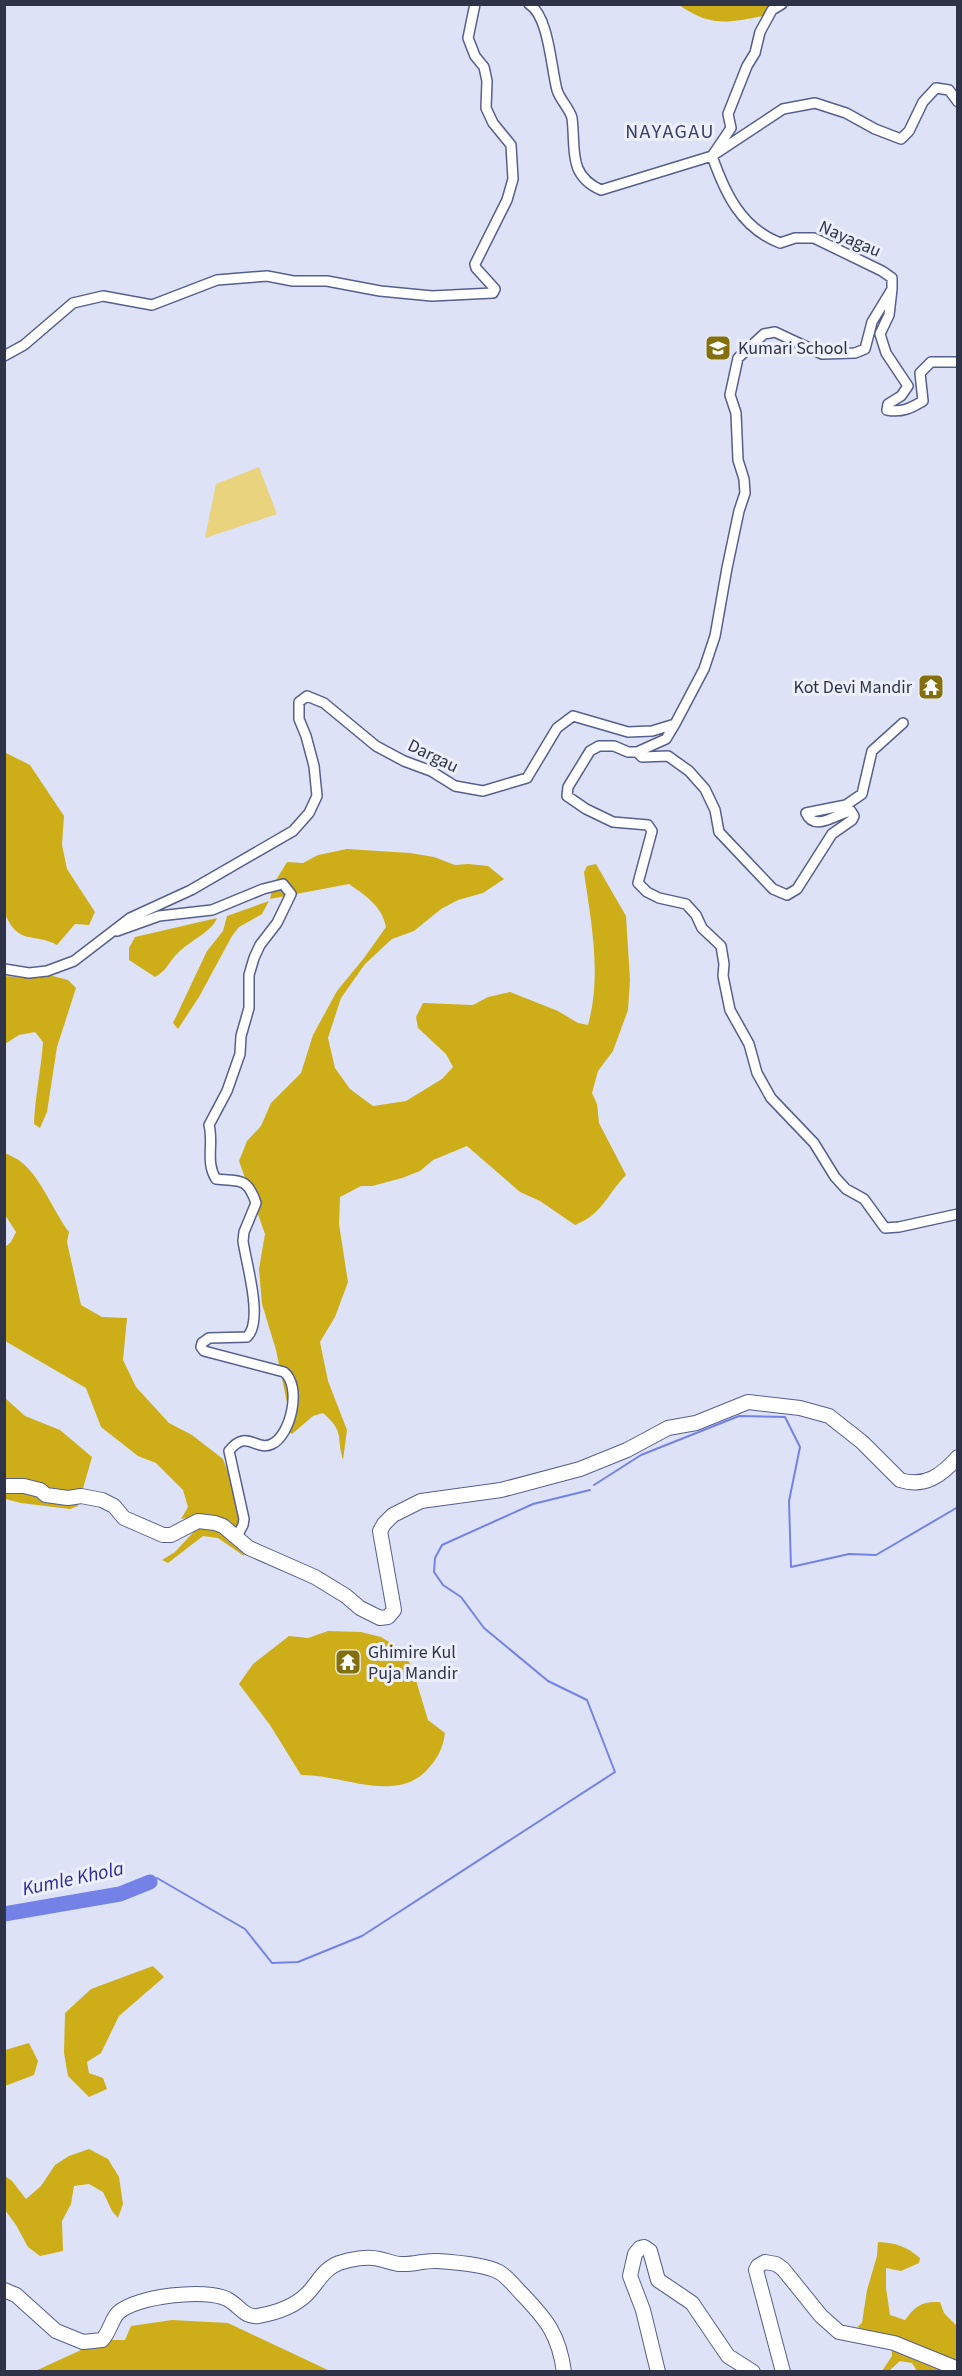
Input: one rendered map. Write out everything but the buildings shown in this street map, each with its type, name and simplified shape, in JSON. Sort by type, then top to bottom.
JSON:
[{"type":"street","points":[[4,356],[24,345],[73,303],[103,296],[152,304],[217,280],[267,276],[300,282],[327,281],[370,290],[432,297],[493,293],[495,289],[475,264],[507,200],[513,179],[513,159],[511,145],[493,123],[486,108],[487,81],[484,67],[475,56],[468,38],[475,4]]},
{"type":"street","points":[[530,4],[536,8],[544,27],[557,92],[572,116],[576,166],[588,184],[601,190],[712,156],[783,109],[814,103],[846,113],[875,129],[901,139],[909,131],[923,102],[936,88],[949,90],[957,102]]},
{"type":"street","points":[[712,156],[731,128],[728,114],[747,66],[756,53],[760,32],[772,10],[782,4]]},
{"type":"street","name":"Nayagau","points":[[712,156],[721,182],[737,211],[764,237],[780,243],[795,238],[814,237],[882,271],[892,278],[892,289]]},
{"type":"street","points":[[892,289],[872,322],[865,349],[855,353],[822,354],[775,332],[764,334],[738,358],[729,395],[736,413],[738,460],[744,479],[745,493],[727,568],[715,636],[704,669],[666,739],[637,752],[628,752],[614,746],[599,746],[590,751],[568,787],[567,796],[586,809],[613,822],[648,825],[652,831],[638,883],[647,892],[659,898],[686,904],[696,915],[702,928],[721,946],[723,976],[730,1010],[749,1044],[757,1073],[771,1098],[806,1133],[835,1177],[846,1189],[864,1199],[885,1228],[957,1214]]},
{"type":"street","points":[[892,289],[889,315],[880,334],[886,353],[908,386],[901,396],[888,404],[887,410],[896,412],[910,409],[923,400],[920,373],[931,362],[957,362]]},
{"type":"street","name":"Dargau","points":[[4,969],[29,973],[47,971],[74,962],[130,918],[191,890],[293,831],[309,813],[317,796],[314,766],[299,719],[299,702],[307,696],[324,703],[385,751],[431,771],[455,786],[483,791],[527,778],[557,728],[573,716],[628,732],[652,731],[675,724]]},
{"type":"street","points":[[637,752],[642,757],[668,756],[689,771],[705,789],[715,810],[719,832],[773,889],[787,895],[797,889],[832,834],[852,820],[854,816],[851,811],[826,821],[814,822],[807,817],[806,813],[846,805],[862,794],[872,751],[903,723]]},
{"type":"street","points":[[109,934],[159,916],[212,910],[263,889],[283,884],[291,894],[277,923],[260,945],[254,958],[249,975],[249,1008],[241,1036],[240,1053],[227,1091],[209,1125],[211,1133],[209,1161],[212,1174],[216,1179],[238,1179],[247,1185],[256,1203],[244,1232],[243,1241],[255,1318],[251,1333],[247,1337],[209,1338],[202,1343],[201,1347],[204,1352],[284,1372],[292,1382],[295,1395],[282,1433],[275,1442],[265,1445],[246,1440],[234,1445],[230,1451],[244,1519],[236,1538]]},
{"type":"street","points":[[4,1486],[24,1486],[40,1490],[46,1495],[68,1498],[81,1496],[102,1500],[114,1506],[124,1518],[163,1535],[171,1535],[190,1523],[207,1520],[223,1526],[249,1548],[315,1577],[346,1596],[360,1608],[380,1617],[388,1617],[394,1610],[380,1531],[393,1515],[421,1501],[501,1490],[580,1469],[627,1450],[668,1428],[696,1423],[748,1402],[800,1408],[829,1416],[862,1442],[900,1480],[909,1483],[917,1483],[942,1474],[957,1457]]},
{"type":"street","points":[[658,2372],[643,2310],[630,2276],[635,2254],[644,2247],[650,2251],[656,2277],[661,2283],[692,2304],[728,2356],[753,2372]]},
{"type":"street","points":[[4,2290],[16,2295],[56,2331],[83,2342],[102,2340],[109,2332],[117,2313],[140,2301],[164,2296],[214,2295],[229,2300],[246,2314],[255,2316],[283,2309],[297,2301],[308,2293],[328,2268],[343,2262],[370,2258],[401,2264],[427,2260],[443,2261],[493,2270],[508,2279],[549,2325],[559,2344],[564,2372]]},
{"type":"street","points":[[783,2372],[756,2270],[765,2262],[776,2264],[783,2269],[821,2316],[839,2332],[894,2343],[957,2369]]},
{"type":"shaded area","points":[[679,5],[771,5],[763,16],[720,21],[701,17]]},
{"type":"shaded area","points":[[259,467],[277,514],[205,538],[216,484]]},
{"type":"shaded area","points":[[4,752],[30,765],[64,816],[62,845],[67,869],[95,912],[89,925],[75,924],[57,945],[21,934],[10,924],[5,914]]},
{"type":"shaded area","points":[[347,849],[410,853],[434,857],[455,865],[488,866],[504,879],[483,893],[458,900],[441,909],[414,931],[392,939],[365,964],[341,998],[328,1038],[335,1068],[350,1089],[373,1106],[406,1101],[442,1079],[453,1067],[446,1054],[418,1028],[416,1017],[423,1003],[473,1005],[488,997],[510,992],[558,1011],[578,1023],[588,1025],[595,968],[584,872],[587,866],[596,864],[626,916],[630,980],[628,1010],[613,1051],[598,1071],[592,1093],[597,1104],[599,1123],[626,1175],[592,1215],[575,1225],[540,1201],[520,1192],[467,1146],[433,1160],[420,1171],[372,1186],[361,1186],[340,1197],[339,1224],[348,1282],[335,1317],[320,1342],[328,1381],[347,1430],[343,1460],[337,1430],[323,1413],[313,1416],[292,1434],[285,1429],[289,1412],[276,1350],[262,1304],[259,1269],[265,1234],[239,1161],[247,1141],[261,1126],[271,1103],[301,1073],[313,1035],[337,991],[386,927],[377,907],[349,884],[270,899],[273,885],[287,862],[303,863],[318,855]]},
{"type":"shaded area","points":[[269,901],[262,914],[239,927],[232,936],[199,997],[178,1029],[173,1023],[207,951],[223,931],[227,916]]},
{"type":"shaded area","points":[[217,918],[210,928],[175,956],[155,977],[129,960],[129,948],[135,937]]},
{"type":"shaded area","points":[[37,972],[68,980],[76,988],[57,1047],[47,1112],[40,1128],[34,1124],[43,1042],[35,1032],[19,1035],[5,1044],[5,976],[24,978]]},
{"type":"shaded area","points":[[5,1153],[19,1161],[35,1176],[69,1232],[67,1242],[81,1305],[102,1317],[127,1318],[123,1360],[136,1387],[169,1423],[192,1435],[223,1459],[232,1483],[241,1520],[244,1556],[218,1538],[203,1536],[168,1563],[162,1560],[175,1552],[199,1526],[193,1517],[181,1519],[188,1507],[183,1490],[156,1463],[138,1456],[101,1427],[86,1388],[5,1341],[4,1248],[11,1242],[16,1232],[5,1215]]},
{"type":"shaded area","points":[[4,1397],[25,1416],[60,1430],[92,1457],[78,1506],[70,1509],[5,1499]]},
{"type":"shaded area","points":[[328,1631],[361,1632],[381,1637],[401,1649],[412,1667],[428,1720],[445,1733],[434,1761],[414,1780],[399,1785],[384,1786],[301,1775],[270,1725],[239,1684],[253,1664],[289,1636],[308,1638]]},
{"type":"shaded area","points":[[153,1966],[164,1977],[119,2016],[101,2053],[87,2062],[89,2073],[103,2078],[107,2089],[89,2097],[68,2076],[64,2053],[65,2013],[91,1989]]},
{"type":"shaded area","points":[[29,2043],[38,2061],[34,2075],[5,2086],[5,2050]]},
{"type":"shaded area","points":[[89,2149],[108,2159],[119,2177],[123,2204],[118,2218],[103,2192],[89,2184],[74,2186],[71,2204],[62,2221],[63,2251],[40,2256],[28,2247],[5,2210],[5,2176],[26,2199],[41,2186],[55,2165],[69,2156]]},
{"type":"shaded area","points":[[878,2242],[900,2246],[920,2258],[919,2263],[901,2271],[886,2268],[890,2315],[905,2320],[920,2305],[940,2302],[944,2313],[957,2326],[957,2371],[917,2371],[912,2363],[900,2361],[889,2371],[882,2371],[892,2356],[891,2339],[857,2327],[862,2323]]},
{"type":"shaded area","points":[[172,2320],[228,2323],[330,2371],[33,2372],[103,2340],[125,2340],[131,2326]]},
{"type":"waterway","points":[[594,1485],[641,1455],[739,1416],[785,1417],[800,1447],[789,1501],[791,1567],[849,1554],[876,1555],[958,1507]]},
{"type":"waterway","points":[[157,1878],[245,1929],[272,1963],[298,1962],[362,1936],[615,1772],[587,1700],[548,1681],[484,1628],[461,1597],[443,1585],[434,1572],[435,1558],[442,1545],[533,1504],[590,1490]]},
{"type":"waterway","name":"Kumle Khola","points":[[4,1914],[120,1894],[150,1882]]},
{"type":"place","name":"Kumari School","points":[[718,348]]},
{"type":"place","name":"Kot Devi Mandir","points":[[931,687]]},
{"type":"place","name":"Ghimire Kul Puja Mandir","points":[[348,1662]]},
{"type":"district","name":"NAYAGAU","points":[[670,132]]}]
